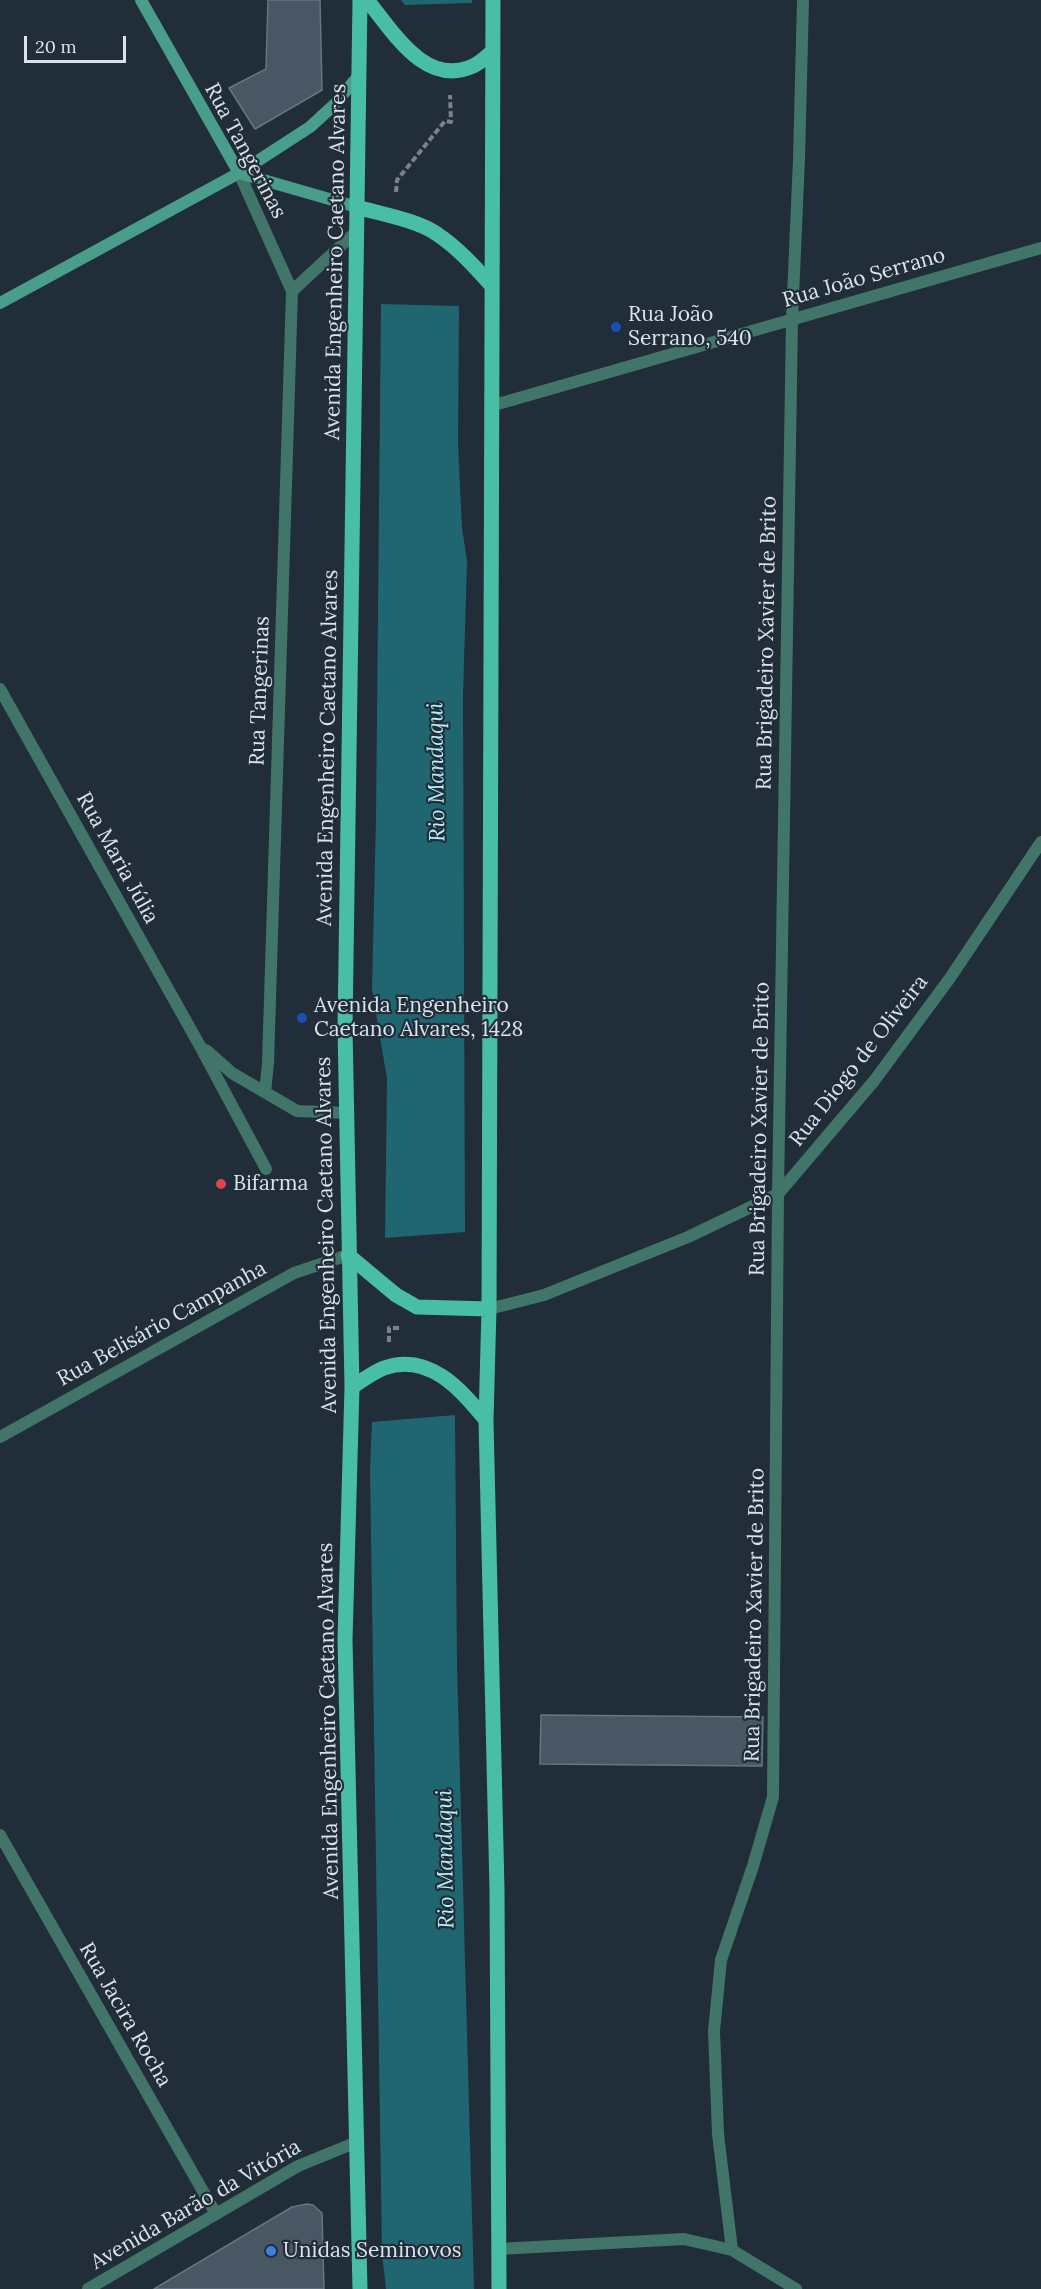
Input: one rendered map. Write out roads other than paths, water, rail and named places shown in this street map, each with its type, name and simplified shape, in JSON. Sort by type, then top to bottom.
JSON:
[{"type":"main road","name":"Avenida Engenheiro Caetano Alvares","points":[[360,0],[345,1028],[352,1388],[345,1640],[360,2289]]},
{"type":"main road","points":[[367,0],[406,48],[426,64],[450,71],[462,69],[475,65],[492,52]]},
{"type":"main road","points":[[493,0],[489,1309],[486,1420],[497,1890],[499,2289]]},
{"type":"main road","points":[[357,207],[411,222],[436,233],[471,263],[492,286]]},
{"type":"main road","points":[[348,1255],[396,1296],[417,1307],[489,1309]]},
{"type":"main road","points":[[352,1388],[384,1368],[401,1364],[420,1365],[445,1376],[458,1387],[486,1420]]},
{"type":"street","name":"Rua Tangerinas","points":[[141,0],[239,173],[292,291],[268,1063],[265,1092]]},
{"type":"street","name":"Rua Brigadeiro Xavier de Brito","points":[[732,2250],[718,2134],[714,2031],[721,1960],[753,1866],[772,1797],[778,1194],[792,319],[803,0]]},
{"type":"street","points":[[0,303],[239,173],[310,127],[334,105],[360,74]]},
{"type":"street","points":[[239,173],[357,207]]},
{"type":"street","points":[[292,291],[357,231]]},
{"type":"street","name":"Rua João Serrano","points":[[491,406],[1041,248]]},
{"type":"street","name":"Rua Maria Júlia","points":[[0,689],[200,1046],[266,1169]]},
{"type":"street","name":"Rua Diogo de Oliveira","points":[[489,1309],[555,1290],[688,1237],[778,1194],[874,1081],[950,978],[1041,842]]},
{"type":"street","name":"Rua Maria Júlia","points":[[200,1046],[232,1073],[297,1111],[348,1113]]},
{"type":"street","name":"Rua Belisário Campanha","points":[[0,1437],[294,1273],[348,1255]]},
{"type":"street","name":"Rua Jacira Rocha","points":[[0,1834],[216,2214]]},
{"type":"street","name":"Avenida Barão da Vitória","points":[[88,2289],[298,2166],[357,2142]]},
{"type":"street","points":[[498,2250],[684,2239],[732,2250],[796,2289]]},
{"type":"water","points":[[401,0],[472,0],[472,3],[405,5]]},
{"type":"water","name":"Rio Mandaqui","points":[[381,304],[459,306],[458,444],[462,528],[467,561],[463,697],[465,1232],[385,1238],[387,1079],[372,990]]},
{"type":"water","name":"Rio Mandaqui","points":[[455,1415],[457,1667],[474,2289],[386,2289],[382,2254],[370,1470],[372,1422]]},
{"type":"place","name":"Rua João Serrano, 540","points":[[616,327]]},
{"type":"place","name":"Avenida Engenheiro Caetano Alvares, 1428","points":[[302,1018]]},
{"type":"place","name":"Bifarma","points":[[221,1184]]},
{"type":"place","name":"Unidas Seminovos","points":[[271,2251]]}]
